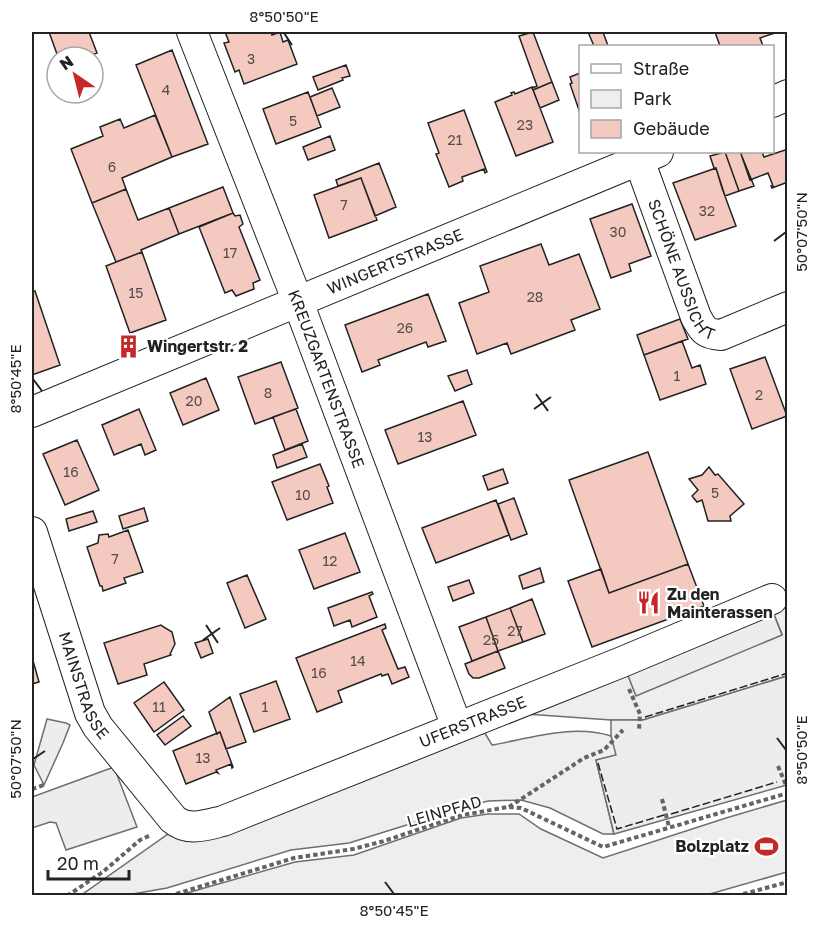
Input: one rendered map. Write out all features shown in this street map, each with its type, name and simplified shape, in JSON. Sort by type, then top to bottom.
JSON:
[{"type":"street","name":"KREUZGARTENSTRASSE","points":[[192,32],[298,302],[457,727]]},
{"type":"street","points":[[774,101],[788,95]]},
{"type":"street","name":"WINGERTSTRASSE","points":[[32,412],[649,156]]},
{"type":"street","name":"SCHÖNE AUSSICHT","points":[[649,156],[696,317],[702,329],[709,334],[721,335],[788,308]]},
{"type":"street","name":"MAINSTRASSE","points":[[32,532],[90,712],[101,732],[173,819]]},
{"type":"street","name":"UFERSTRASSE","points":[[173,819],[180,824],[200,827],[223,821],[622,662],[772,599]]},
{"type":"path","points":[[639,730],[640,714]]},
{"type":"path","points":[[508,807],[584,758],[604,750],[623,730]]},
{"type":"path","points":[[778,766],[788,791]]},
{"type":"path","points":[[32,789],[44,784]]},
{"type":"path","name":"LEINPFAD","points":[[169,896],[294,858],[353,849],[462,815],[508,807],[521,808],[603,847],[788,791]]},
{"type":"path","points":[[662,799],[669,827]]},
{"type":"path","points":[[67,896],[104,871],[140,840]]},
{"type":"path","points":[[736,896],[788,882]]},
{"type":"green space","points":[[787,601],[787,676],[643,720],[526,714],[627,673],[636,695],[782,634],[771,607]]},
{"type":"green space","points":[[483,730],[492,745],[567,732],[582,731],[611,736],[617,755],[596,760],[614,834],[603,834],[550,808],[521,800],[488,801],[349,843],[291,850],[167,888],[127,895],[80,896],[171,832],[185,841],[222,831]]},
{"type":"green space","points":[[787,800],[787,872],[703,896],[180,895],[295,862],[354,855],[461,818],[488,814],[519,814],[541,829],[603,858]]},
{"type":"shaded area","points":[[771,607],[782,635],[636,696],[627,673]]},
{"type":"shaded area","points":[[787,676],[787,785],[614,834],[596,760],[616,755],[611,736],[611,720],[643,720]]},
{"type":"shaded area","points":[[47,719],[70,725],[44,785],[34,765]]},
{"type":"shaded area","points":[[114,767],[137,827],[66,850],[56,823],[50,822],[32,828],[32,797]]},
{"type":"building","points":[[49,32],[89,32],[94,45],[54,45]]},
{"type":"building","points":[[225,32],[271,32],[272,35],[280,32],[283,42],[288,40],[297,64],[244,84],[239,70],[235,72],[224,43],[229,42]]},
{"type":"building","points":[[533,32],[552,82],[533,90],[532,88],[537,86],[519,36]]},
{"type":"building","points":[[588,32],[603,32],[608,45],[594,45]]},
{"type":"building","points":[[715,32],[778,32],[760,38],[763,45],[720,45]]},
{"type":"building","points":[[172,50],[208,144],[172,157],[136,65]]},
{"type":"building","points":[[346,65],[350,76],[318,90],[313,77]]},
{"type":"building","points":[[579,73],[579,110],[570,84],[572,83],[570,77]]},
{"type":"building","points":[[552,82],[559,100],[540,108],[533,90]]},
{"type":"building","points":[[532,87],[553,142],[516,156],[495,102],[512,95],[511,93],[515,94]]},
{"type":"building","points":[[332,88],[340,107],[317,116],[310,97]]},
{"type":"building","points":[[308,92],[321,127],[276,144],[263,109]]},
{"type":"building","points":[[464,110],[487,172],[485,173],[484,169],[462,177],[463,181],[449,187],[436,154],[439,153],[428,123]]},
{"type":"building","points":[[155,115],[172,157],[122,178],[126,189],[92,203],[71,149],[103,136],[100,127],[120,119],[124,128]]},
{"type":"building","points":[[330,136],[335,150],[308,160],[303,147]]},
{"type":"building","points":[[788,149],[788,182],[772,188],[768,173],[750,180],[741,154],[762,153],[764,157]]},
{"type":"building","points":[[725,153],[742,153],[754,186],[739,191]]},
{"type":"building","points":[[725,153],[739,191],[725,196],[710,156]]},
{"type":"building","points":[[379,163],[396,207],[375,216],[361,178],[338,186],[336,180]]},
{"type":"building","points":[[716,168],[736,226],[695,240],[673,183]]},
{"type":"building","points":[[361,178],[377,220],[329,238],[314,195]]},
{"type":"building","points":[[223,187],[233,213],[179,234],[169,208]]},
{"type":"building","points":[[126,189],[138,220],[169,208],[179,234],[116,262],[92,203]]},
{"type":"building","points":[[632,204],[651,256],[629,264],[631,271],[611,278],[590,219]]},
{"type":"building","points":[[233,213],[235,216],[240,215],[243,224],[239,227],[260,280],[253,283],[254,289],[236,296],[232,290],[225,293],[199,227]]},
{"type":"building","points":[[541,244],[549,265],[579,254],[600,309],[571,320],[575,330],[511,354],[507,343],[477,354],[459,303],[489,292],[480,266]]},
{"type":"building","points":[[142,252],[166,320],[130,333],[106,266]]},
{"type":"building","points":[[35,291],[60,365],[32,375],[32,292]]},
{"type":"building","points":[[428,294],[446,341],[428,347],[426,342],[378,360],[380,365],[362,372],[345,325]]},
{"type":"building","points":[[680,319],[688,339],[644,355],[637,335]]},
{"type":"building","points":[[682,341],[692,368],[700,365],[706,384],[660,400],[644,355]]},
{"type":"building","points":[[765,357],[787,416],[752,429],[730,369]]},
{"type":"building","points":[[281,362],[298,408],[255,424],[238,377]]},
{"type":"building","points":[[467,370],[472,384],[455,391],[448,376]]},
{"type":"building","points":[[206,378],[219,410],[183,425],[170,393]]},
{"type":"building","points":[[463,401],[476,435],[398,464],[385,430]]},
{"type":"building","points":[[139,409],[156,450],[145,455],[141,444],[114,455],[102,425]]},
{"type":"building","points":[[296,409],[308,441],[285,450],[273,417]]},
{"type":"building","points":[[77,440],[99,490],[65,505],[43,454]]},
{"type":"building","points":[[302,444],[307,457],[277,468],[273,455]]},
{"type":"building","points":[[648,452],[688,564],[609,593],[569,480]]},
{"type":"building","points":[[320,464],[333,503],[287,520],[272,482]]},
{"type":"building","points":[[709,467],[744,504],[730,516],[731,521],[708,521],[702,500],[697,502],[692,496],[698,490],[689,479],[702,475]]},
{"type":"building","points":[[503,469],[508,483],[488,490],[483,476]]},
{"type":"building","points":[[514,498],[527,534],[511,540],[498,504]]},
{"type":"building","points":[[496,500],[509,535],[436,563],[422,528]]},
{"type":"building","points":[[144,508],[148,521],[123,529],[119,516]]},
{"type":"building","points":[[93,511],[97,522],[69,531],[66,519]]},
{"type":"building","points":[[128,530],[143,572],[124,578],[126,583],[103,591],[87,547],[98,543],[99,535],[108,534],[109,537]]},
{"type":"building","points":[[345,533],[360,572],[314,589],[299,550]]},
{"type":"building","points":[[688,564],[704,606],[592,647],[568,581],[601,569],[609,593]]},
{"type":"building","points":[[540,568],[544,582],[523,589],[519,576]]},
{"type":"building","points":[[247,575],[266,619],[245,628],[227,583]]},
{"type":"building","points":[[469,580],[474,593],[453,601],[448,587]]},
{"type":"building","points":[[372,592],[373,594],[369,596],[377,617],[352,627],[350,620],[334,626],[328,608]]},
{"type":"building","points":[[532,599],[545,634],[523,642],[510,608]]},
{"type":"building","points":[[510,608],[523,642],[498,651],[486,617]]},
{"type":"building","points":[[486,617],[498,651],[472,661],[459,627]]},
{"type":"building","points":[[385,624],[386,628],[382,630],[398,669],[405,667],[409,677],[392,684],[388,674],[382,676],[381,674],[338,691],[342,702],[317,712],[296,658]]},
{"type":"building","points":[[161,625],[172,632],[175,644],[171,655],[144,664],[147,675],[118,684],[104,643]]},
{"type":"building","points":[[208,639],[213,653],[201,658],[195,643]]},
{"type":"building","points":[[498,651],[505,668],[479,678],[473,678],[469,674],[465,664]]},
{"type":"building","points":[[32,657],[39,682],[32,684]]},
{"type":"building","points":[[276,681],[290,719],[254,732],[240,694]]},
{"type":"building","points":[[164,682],[184,710],[154,732],[134,703]]},
{"type":"building","points":[[230,697],[246,742],[226,749],[220,732],[217,734],[209,712]]},
{"type":"building","points":[[183,716],[191,726],[165,745],[157,735]]},
{"type":"building","points":[[220,732],[233,767],[231,764],[216,770],[218,773],[186,784],[173,751]]},
{"type":"fence","points":[[645,717],[788,673]]},
{"type":"fence","points":[[598,763],[617,829],[664,815]]},
{"type":"fence","points":[[671,814],[777,782]]},
{"type":"place","name":"Wingertstr. 2","points":[[129,346]]},
{"type":"place","name":"Zu den Mainterassen","points":[[649,603]]},
{"type":"place","name":"Bolzplatz","points":[[767,846]]}]
